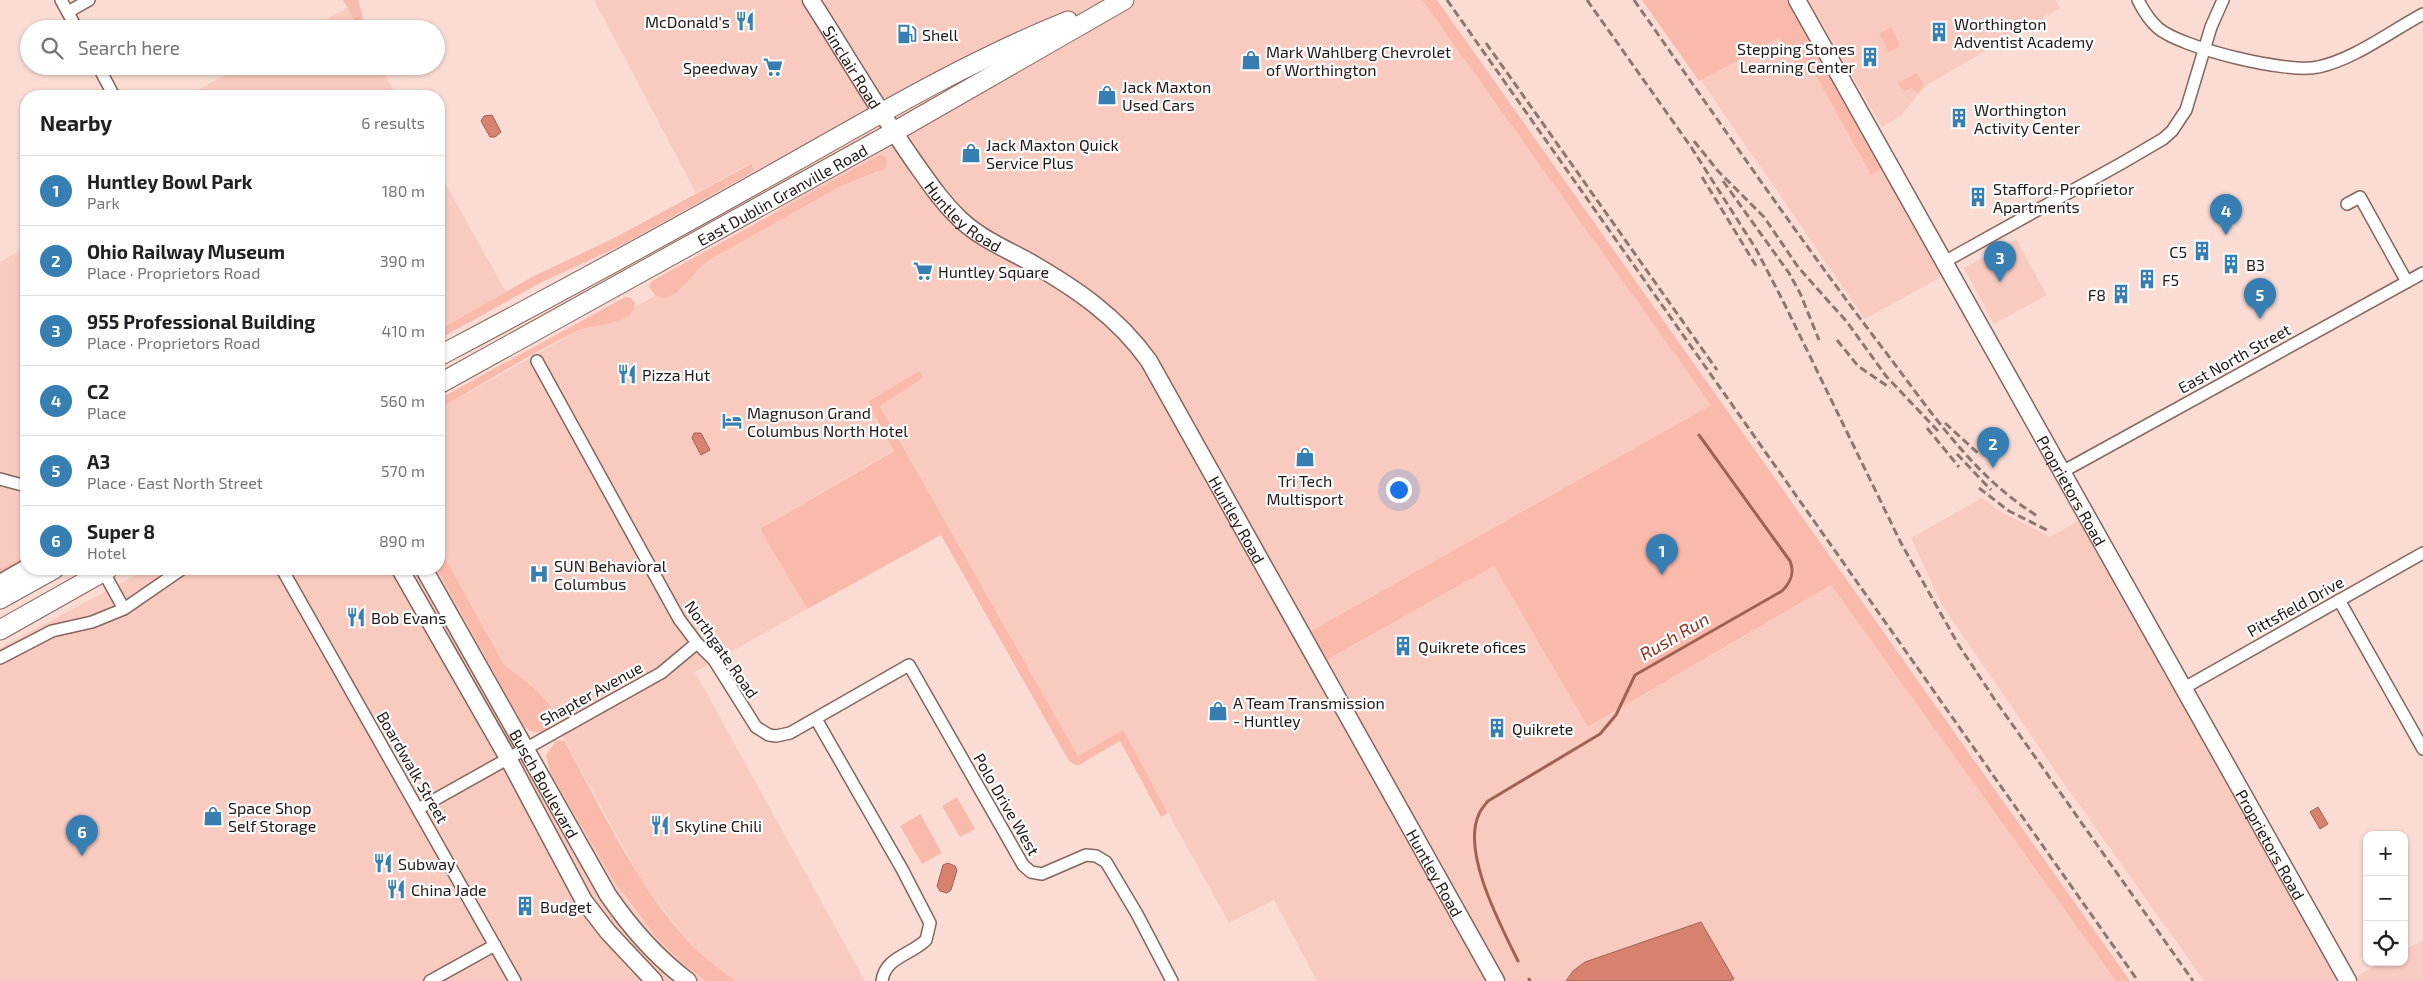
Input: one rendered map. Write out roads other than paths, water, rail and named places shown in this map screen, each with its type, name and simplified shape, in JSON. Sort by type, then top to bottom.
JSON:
[{"type":"highway","points":[[0,586],[20,575]]},
{"type":"main road","name":"Sinclair Road","points":[[811,0],[894,132]]},
{"type":"main road","name":"East Dublin Granville Road","points":[[445,353],[620,260],[881,113],[997,51],[1120,0]]},
{"type":"main road","name":"East Dublin Granville Road","points":[[445,381],[894,132],[1124,0]]},
{"type":"main road","name":"Proprietors Road","points":[[1798,0],[2348,981]]},
{"type":"main road","name":"Huntley Road","points":[[894,132],[935,193],[960,219],[996,245],[1060,280],[1093,302],[1124,329],[1149,361],[1496,981]]},
{"type":"main road","points":[[0,599],[43,575]]},
{"type":"main road","points":[[0,630],[97,575]]},
{"type":"main road","name":"Busch Boulevard","points":[[403,575],[508,758],[584,901],[608,932],[654,981]]},
{"type":"main road","name":"Busch Boulevard","points":[[427,575],[608,894],[627,922],[666,964],[688,981]]},
{"type":"street","points":[[61,0],[72,20]]},
{"type":"street","points":[[68,12],[90,0]]},
{"type":"street","points":[[2138,0],[2159,28],[2182,41],[2263,64],[2300,69],[2316,68],[2346,57],[2423,14]]},
{"type":"street","points":[[1944,262],[2163,139],[2172,131],[2186,110],[2211,27],[2223,0]]},
{"type":"street","points":[[103,75],[111,90]]},
{"type":"street","points":[[2347,204],[2360,197],[2406,282]]},
{"type":"street","name":"East North Street","points":[[2062,472],[2423,273]]},
{"type":"street","name":"Northgate Road","points":[[537,360],[679,619],[697,643],[714,660],[752,721],[762,732],[776,736],[784,735],[816,719],[909,665]]},
{"type":"street","points":[[0,479],[20,484]]},
{"type":"street","name":"Pittsfield Drive","points":[[2184,688],[2423,553]]},
{"type":"street","points":[[108,575],[124,608]]},
{"type":"street","points":[[0,658],[52,631],[92,622],[124,608],[173,575]]},
{"type":"street","name":"Boardwalk Street","points":[[285,575],[515,981]]},
{"type":"street","points":[[2339,600],[2423,749]]},
{"type":"street","name":"Shapter Avenue","points":[[418,809],[660,674],[697,643]]},
{"type":"street","name":"Polo Drive West","points":[[909,665],[1023,865],[1031,872],[1042,874],[1086,855],[1096,856],[1106,862],[1137,914],[1172,981]]},
{"type":"street","points":[[816,719],[905,874],[930,923],[926,940],[891,963],[886,969],[882,981]]},
{"type":"street","points":[[430,981],[495,945]]},
{"type":"waterway","name":"Rush Run","points":[[1518,961],[1493,909],[1479,868],[1475,848],[1475,830],[1482,809],[1488,801],[1600,734],[1616,715],[1635,675],[1782,591],[1791,577],[1790,561],[1699,435]]},
{"type":"railway","points":[[1447,0],[2138,981]]},
{"type":"railway","points":[[1587,0],[1691,147],[1756,249],[1901,543],[1958,644],[1995,700],[2193,981]]},
{"type":"railway","points":[[1634,0],[1820,264],[1936,419],[1993,482],[2015,501],[2039,517]]},
{"type":"railway","points":[[1486,43],[1717,370]]},
{"type":"railway","points":[[1694,141],[1718,171],[1764,217],[1798,267],[1847,322],[1886,376],[1938,431]]},
{"type":"railway","points":[[1702,177],[1758,269]]},
{"type":"railway","points":[[1723,181],[1789,273],[1800,293],[1819,340]]},
{"type":"railway","points":[[1837,340],[1858,366],[1890,388]]},
{"type":"railway","points":[[1945,423],[1980,455]]},
{"type":"railway","points":[[1927,428],[1959,467]]},
{"type":"railway","points":[[1957,454],[1991,490]]},
{"type":"railway","points":[[1979,488],[2009,511],[2047,530]]},
{"type":"place","name":"McDonald's","points":[[745,21]]},
{"type":"place","name":"Worthington Adventist Academy","points":[[1939,32]]},
{"type":"place","name":"Shell","points":[[907,34]]},
{"type":"place","name":"Stepping Stones Learning Center","points":[[1870,57]]},
{"type":"place","name":"Mark Wahlberg Chevrolet of Worthington","points":[[1251,60]]},
{"type":"place","name":"Speedway","points":[[773,67]]},
{"type":"place","name":"Jack Maxton Used Cars","points":[[1107,95]]},
{"type":"place","name":"Worthington Activity Center","points":[[1959,118]]},
{"type":"place","name":"Jack Maxton Quick Service Plus","points":[[971,153]]},
{"type":"place","name":"Stafford-Proprietor Apartments","points":[[1978,197]]},
{"type":"place","name":"C2","points":[[2226,235]]},
{"type":"place","name":"C5","points":[[2202,251]]},
{"type":"place","name":"B3","points":[[2231,264]]},
{"type":"place","name":"Huntley Square","points":[[923,271]]},
{"type":"place","name":"F5","points":[[2147,279]]},
{"type":"place","name":"955 Professional Building","points":[[2000,282]]},
{"type":"place","name":"F8","points":[[2121,294]]},
{"type":"place","name":"A3","points":[[2260,319]]},
{"type":"place","name":"Pizza Hut","points":[[627,374]]},
{"type":"place","name":"Magnuson Grand Columbus North Hotel","points":[[732,421]]},
{"type":"place","name":"Tri Tech Multisport","points":[[1305,457]]},
{"type":"place","name":"Ohio Railway Museum","points":[[1993,468]]},
{"type":"place","name":"SUN Behavioral Columbus","points":[[539,574]]},
{"type":"place","name":"Huntley Bowl Park","points":[[1662,575]]},
{"type":"place","name":"Bob Evans","points":[[356,617]]},
{"type":"place","name":"Quikrete ofices","points":[[1403,646]]},
{"type":"place","name":"A Team Transmission - Huntley","points":[[1218,711]]},
{"type":"place","name":"Quikrete","points":[[1497,728]]},
{"type":"place","name":"Space Shop Self Storage","points":[[213,816]]},
{"type":"place","name":"Skyline Chili","points":[[660,825]]},
{"type":"place","name":"Super 8","points":[[82,856]]},
{"type":"place","name":"Subway","points":[[383,863]]},
{"type":"place","name":"China Jade","points":[[396,889]]},
{"type":"place","name":"Budget","points":[[525,906]]}]
